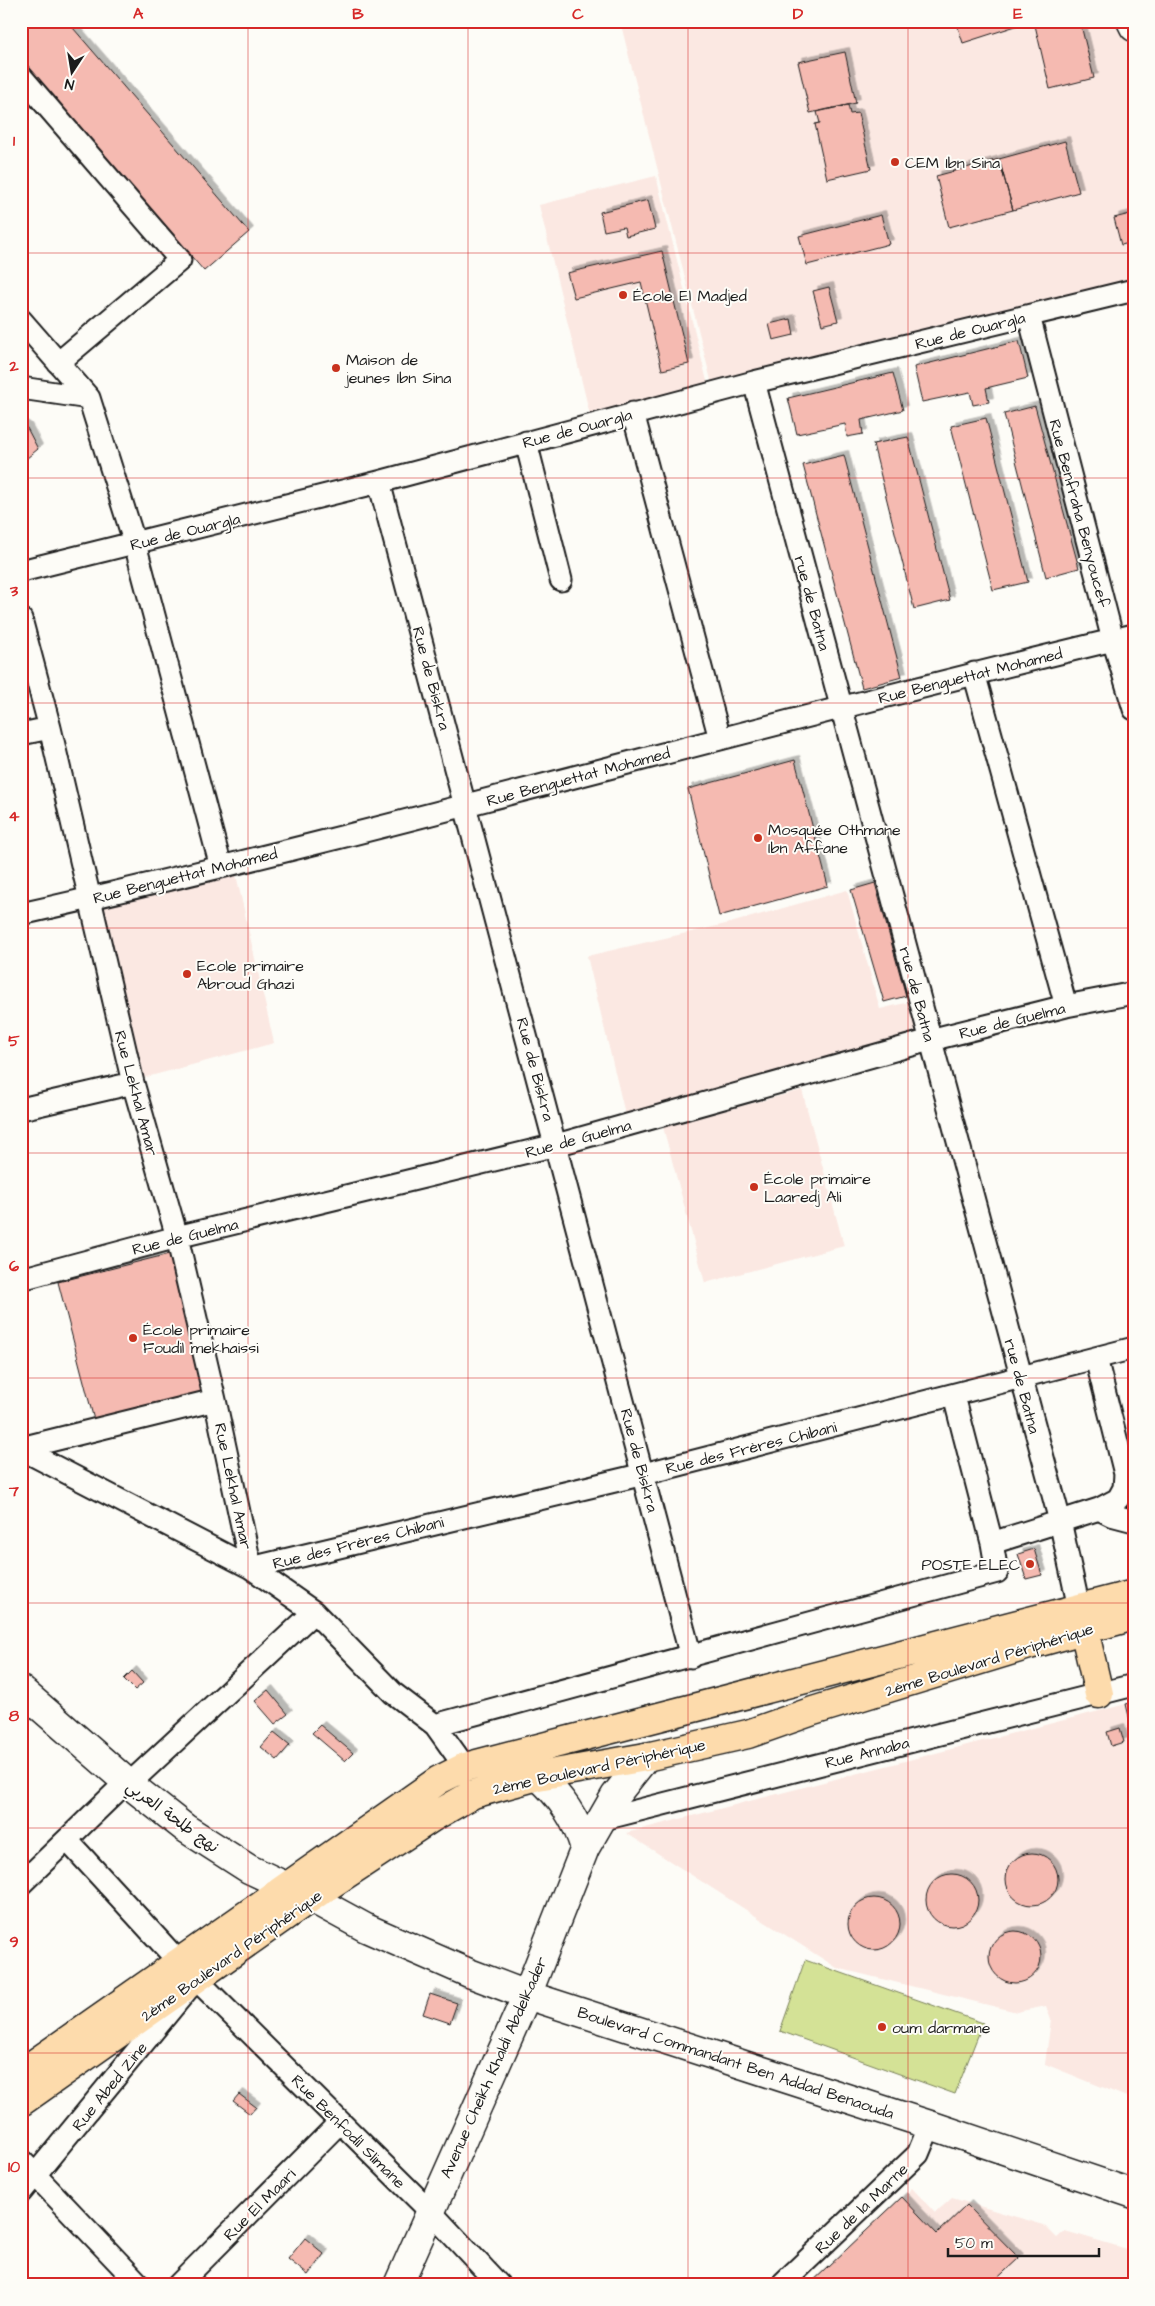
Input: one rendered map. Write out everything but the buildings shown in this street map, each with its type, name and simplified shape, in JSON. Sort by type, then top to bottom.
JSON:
[{"type":"main road","name":"2ème Boulevard Périphérique","points":[[292,1898],[473,1794],[538,1776],[646,1757],[748,1734],[1081,1619],[1134,1594]]},
{"type":"main road","name":"2ème Boulevard Périphérique","points":[[21,2102],[188,1971],[292,1898],[439,1780],[465,1767],[1081,1619],[1134,1616]]},
{"type":"main road","points":[[1081,1619],[1099,1694]]},
{"type":"main road","name":"2ème Boulevard Périphérique","points":[[21,2073],[188,1971]]},
{"type":"street","points":[[1131,21],[1134,28]]},
{"type":"street","points":[[21,76],[180,260],[58,363]]},
{"type":"street","name":"Rue de Ouargla","points":[[21,571],[379,482],[754,382],[1134,290]]},
{"type":"street","name":"Rue Benfraha Benyoucef","points":[[1029,316],[1113,640],[1134,710]]},
{"type":"street","points":[[21,320],[89,398],[135,544],[221,867]]},
{"type":"street","name":"rue de Batna","points":[[754,382],[1060,1521],[1081,1619]]},
{"type":"street","points":[[21,388],[89,398]]},
{"type":"street","points":[[633,413],[720,739]]},
{"type":"street","points":[[526,442],[561,580]]},
{"type":"street","name":"Rue de Biskra","points":[[379,482],[644,1474],[691,1657]]},
{"type":"street","name":"Rue Lekhal Amar","points":[[21,619],[50,728],[133,1083],[177,1237],[215,1400],[251,1568]]},
{"type":"street","name":"Rue Benguettat Mohamed","points":[[21,914],[466,806],[841,707],[1134,635]]},
{"type":"street","points":[[974,673],[1066,1006]]},
{"type":"street","points":[[21,734],[50,728]]},
{"type":"street","name":"Rue de Guelma","points":[[21,1279],[177,1237],[556,1145],[930,1040],[1066,1006],[1134,992]]},
{"type":"street","points":[[21,1109],[133,1083]]},
{"type":"street","name":"Rue des Frères Chibani","points":[[251,1568],[644,1474],[954,1396],[1134,1348]]},
{"type":"street","points":[[992,1543],[1099,1508],[1118,1499],[1124,1488],[1126,1448],[1096,1358]]},
{"type":"street","points":[[435,1726],[997,1572],[992,1543],[954,1396]]},
{"type":"street","points":[[21,1448],[215,1400]]},
{"type":"street","points":[[21,1448],[251,1568],[314,1612],[393,1693],[435,1726],[465,1767]]},
{"type":"street","points":[[1099,1508],[1111,1515],[1134,1520]]},
{"type":"street","points":[[21,1884],[314,1612]]},
{"type":"street","name":"Rue Annaba","points":[[600,1820],[1134,1685]]},
{"type":"street","name":"نهج طلحة العربي","points":[[21,1690],[123,1788],[292,1898],[343,1917]]},
{"type":"street","points":[[21,1704],[123,1788]]},
{"type":"street","name":"Avenue Cheïkh Khaldi Abdelkader","points":[[398,2285],[527,1995],[585,1848],[616,1796],[646,1757]]},
{"type":"street","points":[[538,1776],[567,1807],[578,1826],[585,1848]]},
{"type":"street","name":"Rue Benfodil Slimane","points":[[67,1840],[188,1971],[430,2211],[499,2285]]},
{"type":"street","name":"Boulevard Commandant Ben Addad Benaouda","points":[[343,1917],[469,1973],[527,1995],[930,2125],[1134,2194]]},
{"type":"street","name":"Rue Abed Zine","points":[[21,2192],[36,2177],[188,1971]]},
{"type":"street","name":"Rue El Maari","points":[[178,2285],[340,2122]]},
{"type":"street","name":"Rue de la Marne","points":[[781,2285],[918,2154],[930,2125]]},
{"type":"street","points":[[21,2160],[140,2285]]},
{"type":"shaded area","name":"CEM Ibn Sina","points":[[620,21],[1125,21],[1134,41],[1134,283],[712,384]]},
{"type":"shaded area","name":"École El Madjed","points":[[656,176],[708,385],[590,415],[539,205]]},
{"type":"shaded area","name":"Ecole primaire Abroud Ghazi","points":[[235,870],[274,1043],[139,1079],[100,904]]},
{"type":"shaded area","points":[[847,890],[880,1009],[909,1002],[918,1034],[625,1114],[587,956],[730,923]]},
{"type":"shaded area","name":"École primaire Laaredj Ali","points":[[802,1090],[844,1246],[705,1283],[663,1127]]},
{"type":"shaded area","points":[[1134,1702],[1134,2100],[1045,2064],[1051,2020],[1046,2006],[1017,2012],[837,1968],[626,1833]]},
{"type":"shaded area","points":[[912,2188],[935,2213],[952,2198],[1044,2225],[1057,2238],[1065,2231],[1134,2251],[1134,2285],[809,2285]]},
{"type":"green space","name":"oum darmane","points":[[805,1960],[983,2023],[955,2094],[780,2031]]},
{"type":"place","name":"CEM Ibn Sina","points":[[895,162]]},
{"type":"place","name":"École El Madjed","points":[[623,295]]},
{"type":"place","name":"Maison de jeunes Ibn Sina","points":[[336,368]]},
{"type":"place","name":"Mosquée Othmane Ibn Affane","points":[[758,838]]},
{"type":"place","name":"Ecole primaire Abroud Ghazi","points":[[187,974]]},
{"type":"place","name":"École primaire Laaredj Ali","points":[[754,1187]]},
{"type":"place","name":"École primaire Foudil mekhaissi","points":[[133,1338]]},
{"type":"place","name":"POSTE ELEC","points":[[1030,1564]]},
{"type":"place","name":"oum darmane","points":[[882,2027]]}]
